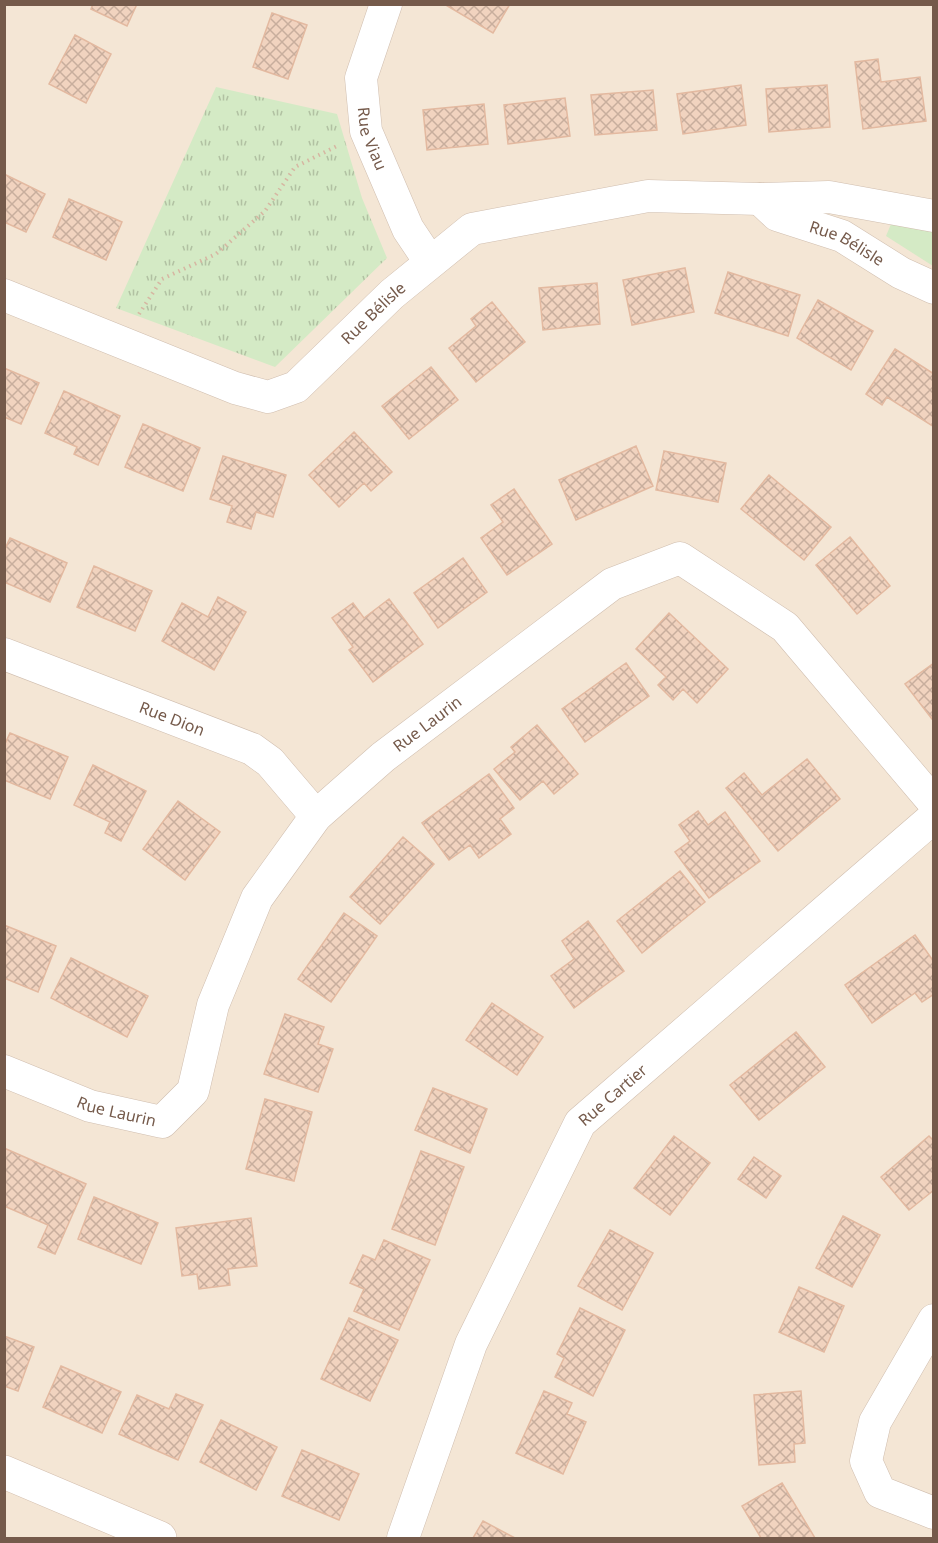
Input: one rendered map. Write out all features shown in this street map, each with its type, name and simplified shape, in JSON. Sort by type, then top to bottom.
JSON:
[{"type":"street","name":"Rue Viau","points":[[386,4],[361,78],[366,131],[408,229],[430,262]]},
{"type":"street","name":"Rue Bélisle","points":[[4,295],[235,388],[268,397],[296,387],[392,294],[472,229],[648,196],[760,199],[829,197],[933,216]]},
{"type":"street","name":"Rue Bélisle","points":[[760,199],[777,215],[842,236],[901,273],[933,288]]},
{"type":"street","name":"Rue Laurin","points":[[4,1071],[90,1106],[162,1122],[193,1091],[213,1005],[257,898],[316,816],[383,757],[612,584],[680,558],[785,627],[933,803]]},
{"type":"street","name":"Rue Dion","points":[[4,654],[252,749],[270,762],[316,816]]},
{"type":"street","name":"Rue Cartier","points":[[403,1539],[471,1344],[580,1123],[933,818]]},
{"type":"street","points":[[933,1320],[875,1422],[866,1461],[880,1492],[933,1513]]},
{"type":"street","points":[[4,1472],[160,1539]]},
{"type":"path","points":[[121,342],[162,279],[216,254],[265,211],[296,167],[366,131]]},
{"type":"shaded area","points":[[5,5],[933,5],[933,1538],[5,1538]]},
{"type":"green space","points":[[216,87],[337,114],[362,198],[387,258],[275,367],[116,308]]},
{"type":"green space","points":[[891,224],[933,229],[933,266],[886,236]]},
{"type":"building","points":[[93,4],[137,4],[127,26],[91,9]]},
{"type":"building","points":[[444,4],[510,4],[493,33]]},
{"type":"building","points":[[272,13],[307,25],[288,79],[253,67]]},
{"type":"building","points":[[75,35],[111,54],[86,103],[49,84]]},
{"type":"building","points":[[878,59],[881,82],[920,77],[926,121],[863,129],[855,62]]},
{"type":"building","points":[[741,85],[746,125],[683,134],[677,94]]},
{"type":"building","points":[[827,85],[830,127],[769,132],[766,89]]},
{"type":"building","points":[[653,90],[657,130],[595,135],[591,95]]},
{"type":"building","points":[[565,98],[570,136],[508,144],[504,105]]},
{"type":"building","points":[[484,104],[488,144],[427,150],[423,110]]},
{"type":"building","points":[[4,174],[45,194],[26,232],[4,222]]},
{"type":"building","points":[[69,199],[122,222],[106,260],[53,237]]},
{"type":"building","points":[[685,268],[694,312],[632,325],[623,280]]},
{"type":"building","points":[[728,272],[800,295],[788,336],[715,313]]},
{"type":"building","points":[[597,283],[600,324],[543,330],[539,288]]},
{"type":"building","points":[[818,300],[873,331],[851,370],[797,338]]},
{"type":"building","points":[[492,302],[525,342],[476,382],[449,348],[476,326],[471,319]]},
{"type":"building","points":[[895,349],[934,374],[934,427],[887,397],[882,405],[866,394]]},
{"type":"building","points":[[431,367],[458,400],[409,439],[382,406]]},
{"type":"building","points":[[4,368],[39,383],[21,424],[4,417]]},
{"type":"building","points":[[64,391],[120,416],[98,465],[74,454],[77,447],[45,433]]},
{"type":"building","points":[[143,424],[200,448],[183,491],[125,467]]},
{"type":"building","points":[[354,432],[392,472],[371,491],[364,483],[339,507],[309,475]]},
{"type":"building","points":[[636,446],[653,486],[576,520],[559,480]]},
{"type":"building","points":[[664,451],[726,463],[718,502],[656,490]]},
{"type":"building","points":[[223,456],[286,475],[273,517],[256,512],[251,529],[227,522],[232,506],[210,499]]},
{"type":"building","points":[[769,475],[831,527],[804,560],[741,509]]},
{"type":"building","points":[[514,489],[552,544],[507,575],[481,538],[503,522],[491,505]]},
{"type":"building","points":[[850,537],[890,586],[857,614],[816,565]]},
{"type":"building","points":[[10,538],[67,563],[50,602],[4,582],[4,551]]},
{"type":"building","points":[[463,558],[487,592],[438,628],[414,593]]},
{"type":"building","points":[[94,566],[152,591],[135,631],[77,607]]},
{"type":"building","points":[[218,597],[246,612],[214,670],[162,641],[182,603],[208,617]]},
{"type":"building","points":[[389,599],[423,644],[373,682],[349,650],[353,647],[332,618],[353,603],[364,618]]},
{"type":"building","points":[[669,613],[728,669],[697,703],[683,689],[673,700],[658,685],[666,677],[636,649]]},
{"type":"building","points":[[626,663],[649,696],[585,742],[562,709]]},
{"type":"building","points":[[934,663],[934,718],[932,719],[905,684]]},
{"type":"building","points":[[537,725],[578,774],[554,794],[543,781],[520,800],[494,769],[515,752],[511,747]]},
{"type":"building","points":[[10,733],[68,757],[50,799],[4,780],[4,746]]},
{"type":"building","points":[[807,759],[840,799],[778,851],[726,788],[744,773],[762,795]]},
{"type":"building","points":[[93,765],[146,791],[121,841],[105,833],[110,822],[74,805]]},
{"type":"building","points":[[489,774],[514,808],[500,819],[511,834],[479,858],[470,845],[449,860],[422,823]]},
{"type":"building","points":[[178,801],[220,832],[185,880],[143,849]]},
{"type":"building","points":[[698,811],[708,825],[725,812],[760,861],[709,898],[675,852],[690,841],[679,825]]},
{"type":"building","points":[[403,837],[434,864],[380,924],[350,897]]},
{"type":"building","points":[[680,871],[705,902],[642,953],[617,921]]},
{"type":"building","points":[[344,913],[377,936],[331,1002],[298,979]]},
{"type":"building","points":[[588,921],[624,971],[574,1008],[551,976],[574,959],[562,941]]},
{"type":"building","points":[[4,925],[56,946],[38,992],[4,978]]},
{"type":"building","points":[[915,935],[934,962],[934,994],[922,1002],[915,993],[872,1023],[845,985]]},
{"type":"building","points":[[71,958],[148,996],[127,1037],[51,998]]},
{"type":"building","points":[[492,1003],[543,1037],[517,1075],[466,1040]]},
{"type":"building","points":[[285,1014],[324,1027],[318,1044],[333,1049],[318,1092],[264,1074]]},
{"type":"building","points":[[796,1032],[825,1067],[759,1120],[730,1085]]},
{"type":"building","points":[[433,1088],[487,1109],[470,1153],[415,1130]]},
{"type":"building","points":[[265,1099],[312,1112],[294,1181],[246,1169]]},
{"type":"building","points":[[674,1136],[710,1163],[670,1215],[634,1188]]},
{"type":"building","points":[[929,1136],[934,1141],[934,1190],[909,1210],[881,1177]]},
{"type":"building","points":[[4,1148],[86,1184],[55,1254],[38,1247],[48,1225],[4,1206]]},
{"type":"building","points":[[421,1151],[464,1167],[435,1245],[392,1229]]},
{"type":"building","points":[[754,1157],[781,1176],[766,1198],[738,1179]]},
{"type":"building","points":[[94,1197],[158,1223],[141,1264],[78,1239]]},
{"type":"building","points":[[843,1216],[880,1235],[852,1287],[816,1268]]},
{"type":"building","points":[[251,1218],[257,1266],[228,1269],[230,1285],[199,1289],[197,1274],[182,1276],[176,1228]]},
{"type":"building","points":[[610,1230],[653,1253],[622,1310],[578,1286]]},
{"type":"building","points":[[384,1240],[430,1260],[399,1330],[354,1311],[364,1289],[350,1283],[363,1255],[375,1260]]},
{"type":"building","points":[[799,1287],[844,1306],[824,1352],[779,1332]]},
{"type":"building","points":[[580,1308],[625,1330],[593,1396],[555,1377],[564,1358],[557,1354]]},
{"type":"building","points":[[349,1318],[398,1340],[370,1401],[321,1379]]},
{"type":"building","points":[[4,1336],[34,1347],[18,1391],[4,1386]]},
{"type":"building","points":[[61,1366],[121,1392],[102,1433],[43,1407]]},
{"type":"building","points":[[544,1391],[572,1403],[567,1414],[586,1422],[563,1474],[516,1453]]},
{"type":"building","points":[[801,1391],[805,1443],[794,1444],[795,1462],[759,1465],[754,1395]]},
{"type":"building","points":[[176,1394],[203,1405],[178,1460],[119,1434],[137,1395],[169,1409]]},
{"type":"building","points":[[221,1420],[277,1447],[256,1490],[200,1462]]},
{"type":"building","points":[[302,1450],[359,1474],[339,1520],[282,1496]]},
{"type":"building","points":[[782,1483],[815,1538],[761,1538],[742,1506]]},
{"type":"building","points":[[483,1521],[515,1538],[473,1538]]}]
